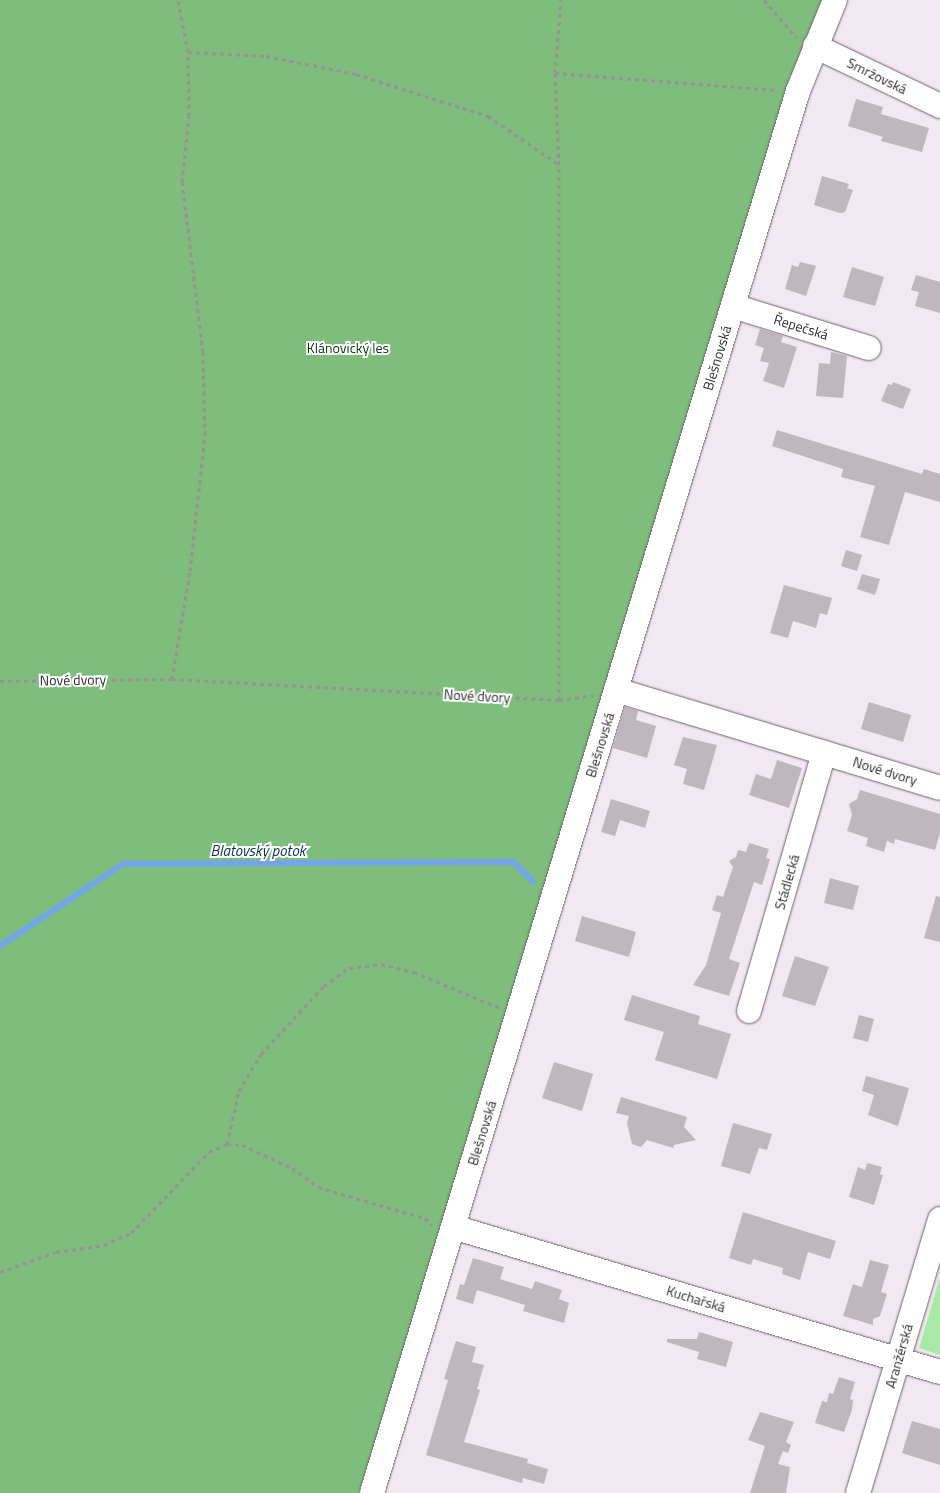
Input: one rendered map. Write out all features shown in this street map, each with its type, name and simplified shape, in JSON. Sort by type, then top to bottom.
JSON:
[{"type":"street","name":"Blešnovská","points":[[372,1493],[444,1228],[519,1015],[798,91],[835,0]]},
{"type":"street","name":"Smržovská","points":[[815,46],[940,106]]},
{"type":"street","name":"Řepečská","points":[[733,306],[869,348]]},
{"type":"street","name":"Nové dvory","points":[[616,690],[940,788]]},
{"type":"street","name":"Stádlecká","points":[[749,1011],[824,753]]},
{"type":"street","name":"Aranžérská","points":[[858,1493],[940,1219]]},
{"type":"street","name":"Kuchařská","points":[[444,1228],[940,1372]]},
{"type":"path","points":[[172,679],[190,571],[205,435],[203,352],[182,182],[189,116],[188,52],[178,0]]},
{"type":"path","points":[[559,700],[559,165],[555,73],[561,0]]},
{"type":"path","points":[[764,0],[801,43],[815,46]]},
{"type":"path","points":[[188,52],[266,56],[356,74],[488,116],[559,165]]},
{"type":"path","points":[[555,73],[798,91]]},
{"type":"path","name":"Nové dvory","points":[[0,682],[172,679],[559,700],[616,690]]},
{"type":"path","points":[[227,1144],[239,1092],[261,1054],[324,986],[349,968],[381,964],[414,972],[519,1015]]},
{"type":"path","points":[[0,1272],[56,1252],[104,1246],[131,1233],[209,1152],[227,1144],[242,1145],[292,1168],[318,1187],[426,1218],[444,1228]]},
{"type":"green space","name":"Klánovický les","points":[[0,0],[823,0],[359,1493],[0,1493]]},
{"type":"green space","points":[[940,1277],[940,1355],[919,1348]]},
{"type":"building","points":[[856,99],[883,107],[881,114],[929,128],[922,152],[881,141],[883,137],[848,126]]},
{"type":"building","points":[[822,176],[849,184],[847,188],[853,190],[845,212],[840,213],[814,205]]},
{"type":"building","points":[[800,262],[816,266],[806,296],[785,289],[792,265],[798,267]]},
{"type":"building","points":[[852,267],[884,277],[875,306],[843,297]]},
{"type":"building","points":[[916,275],[940,282],[940,313],[915,306],[919,292],[911,290]]},
{"type":"building","points":[[760,329],[783,336],[781,342],[797,347],[784,388],[763,381],[769,363],[760,361],[764,348],[755,345]]},
{"type":"building","points":[[831,352],[847,356],[843,398],[816,396],[819,363],[830,364]]},
{"type":"building","points":[[893,382],[911,389],[903,409],[881,401],[888,384],[892,385]]},
{"type":"building","points":[[777,430],[922,474],[924,469],[940,474],[940,502],[905,492],[889,545],[860,537],[875,486],[841,477],[843,469],[772,446]]},
{"type":"building","points":[[846,550],[862,555],[857,571],[841,566]]},
{"type":"building","points":[[862,574],[880,579],[875,595],[857,589]]},
{"type":"building","points":[[784,585],[832,598],[827,615],[820,613],[816,628],[793,621],[788,638],[770,633]]},
{"type":"building","points":[[869,702],[911,715],[903,742],[861,729]]},
{"type":"building","points":[[625,707],[638,711],[636,720],[656,726],[647,758],[613,748]]},
{"type":"building","points":[[683,737],[717,745],[704,790],[683,784],[687,769],[674,765]]},
{"type":"building","points":[[777,760],[802,768],[789,808],[749,795],[756,774],[771,779]]},
{"type":"building","points":[[860,790],[940,814],[940,833],[935,850],[895,839],[894,844],[887,841],[884,852],[866,846],[868,838],[847,831],[852,815],[849,804],[857,799]]},
{"type":"building","points":[[611,799],[650,811],[645,828],[620,820],[615,836],[601,832]]},
{"type":"building","points":[[749,843],[769,849],[766,858],[770,859],[762,885],[754,882],[729,959],[740,963],[729,996],[693,985],[706,965],[721,913],[712,910],[717,895],[723,897],[733,867],[729,861],[736,857],[738,850],[746,852]]},
{"type":"building","points":[[830,878],[859,886],[853,910],[824,903]]},
{"type":"building","points":[[936,896],[940,897],[940,942],[924,938]]},
{"type":"building","points":[[582,916],[636,932],[629,957],[575,941]]},
{"type":"building","points":[[795,956],[829,967],[815,1006],[782,996]]},
{"type":"building","points":[[632,995],[700,1016],[698,1024],[731,1034],[717,1079],[655,1060],[664,1032],[624,1020]]},
{"type":"building","points":[[859,1015],[874,1019],[868,1042],[853,1038]]},
{"type":"building","points":[[554,1062],[593,1074],[582,1111],[542,1098]]},
{"type":"building","points":[[866,1076],[909,1088],[898,1126],[868,1115],[874,1095],[862,1091]]},
{"type":"building","points":[[621,1097],[687,1117],[684,1127],[696,1140],[674,1145],[673,1148],[647,1140],[641,1147],[632,1144],[627,1123],[629,1116],[616,1113]]},
{"type":"building","points":[[733,1123],[772,1134],[767,1150],[759,1148],[750,1174],[721,1166]]},
{"type":"building","points":[[867,1163],[882,1167],[880,1174],[883,1175],[874,1205],[849,1197],[858,1167],[865,1170]]},
{"type":"building","points":[[743,1212],[836,1241],[830,1259],[808,1252],[800,1280],[782,1274],[783,1268],[753,1259],[751,1265],[729,1258]]},
{"type":"building","points":[[473,1258],[504,1267],[500,1279],[532,1289],[535,1281],[562,1290],[559,1299],[569,1303],[564,1323],[523,1311],[525,1305],[477,1290],[473,1304],[456,1299],[460,1284],[464,1285]]},
{"type":"building","points":[[870,1260],[889,1265],[881,1292],[887,1294],[880,1316],[873,1319],[873,1325],[843,1316],[853,1284],[862,1287]]},
{"type":"building","points":[[699,1332],[733,1342],[726,1367],[697,1359],[699,1352],[667,1342],[667,1339],[697,1339]]},
{"type":"building","points":[[456,1341],[476,1347],[472,1362],[484,1365],[477,1389],[480,1390],[464,1442],[528,1459],[527,1463],[548,1469],[544,1484],[523,1478],[522,1483],[426,1455],[448,1380],[444,1379]]},
{"type":"building","points":[[839,1377],[855,1382],[850,1399],[853,1400],[852,1410],[844,1432],[815,1423],[822,1401],[827,1402],[829,1393],[833,1394]]},
{"type":"building","points":[[760,1412],[794,1422],[786,1442],[791,1445],[788,1453],[783,1451],[778,1464],[790,1467],[786,1493],[750,1493],[765,1446],[748,1440]]},
{"type":"building","points":[[912,1421],[940,1429],[940,1465],[902,1453]]},
{"type":"waterway","name":"Blatovský potok","points":[[0,946],[123,864],[514,862],[533,881]]}]
